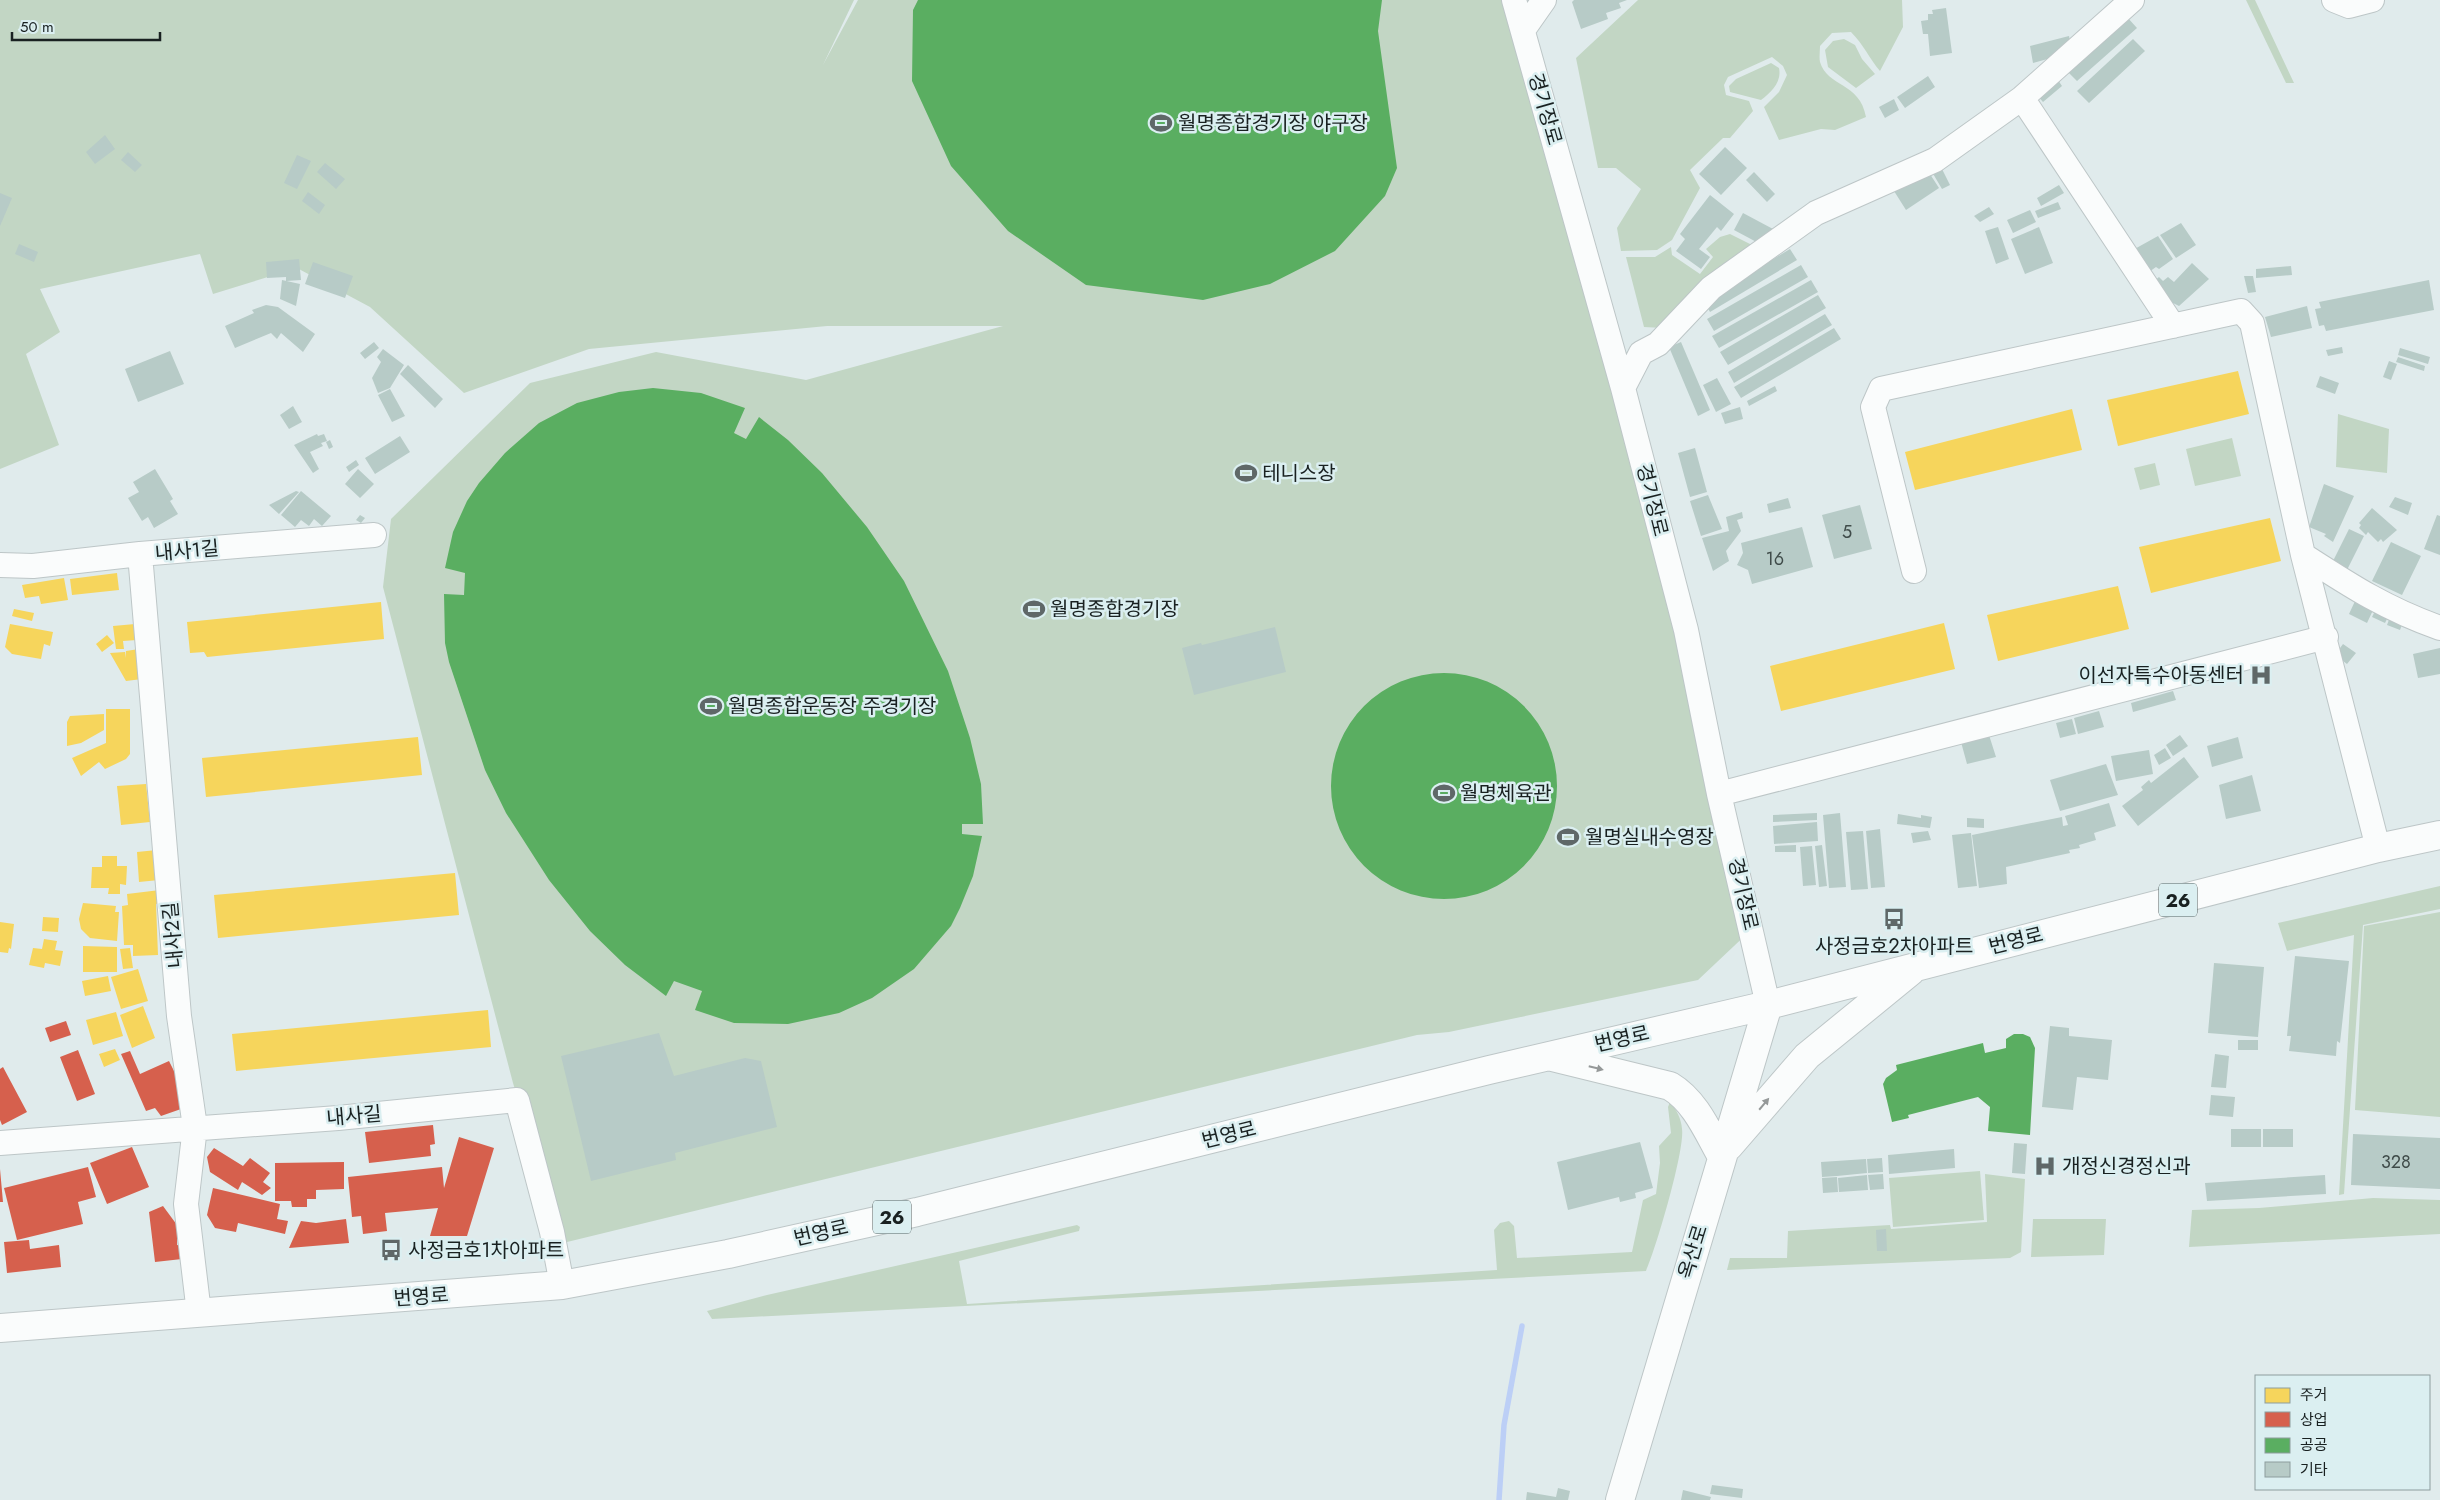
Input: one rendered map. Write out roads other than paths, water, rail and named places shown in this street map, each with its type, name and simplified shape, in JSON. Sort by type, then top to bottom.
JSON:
[{"type":"main road","name":"번영로","points":[[0,1328],[562,1285],[728,1254],[917,1212],[1768,1004],[2378,848],[2440,835]]},
{"type":"main road","points":[[1549,1056],[1670,1086],[1682,1094],[1694,1108],[1721,1155],[1807,1056],[1917,966]]},
{"type":"main road","name":"옥산로","points":[[1620,1500],[1721,1155],[1768,1004]]},
{"type":"street","name":"경기장로","points":[[1514,0],[1623,388],[1686,630],[1719,794],[1768,1004]]},
{"type":"street","points":[[1523,30],[1544,0]]},
{"type":"street","points":[[1623,388],[1641,353],[1658,344],[1711,288],[1816,213],[1935,160],[2022,98],[2132,0]]},
{"type":"street","points":[[2334,0],[2349,6],[2372,0]]},
{"type":"street","points":[[2022,98],[2173,326]]},
{"type":"street","points":[[1914,571],[1873,407],[1881,389],[2241,310],[2252,323],[2303,555],[2326,637],[2378,848]]},
{"type":"street","name":"내사1길","points":[[0,565],[33,566],[140,554],[374,535]]},
{"type":"street","name":"내사2길","points":[[140,554],[179,1016],[195,1127],[186,1204],[199,1313]]},
{"type":"street","points":[[2303,555],[2382,605],[2440,628]]},
{"type":"street","points":[[1719,794],[2326,637]]},
{"type":"street","name":"내사길","points":[[0,1143],[195,1127],[338,1118],[517,1100],[552,1232],[562,1285]]},
{"type":"waterway","points":[[1499,1500],[1504,1425],[1522,1326]]},
{"type":"place","name":"월명종합경기장 야구장","points":[[1161,123]]},
{"type":"place","name":"테니스장","points":[[1246,473]]},
{"type":"place","name":"월명종합경기장","points":[[1034,609]]},
{"type":"place","name":"이선자특수아동센터","points":[[2261,675]]},
{"type":"place","name":"월명종합운동장 주경기장","points":[[711,706]]},
{"type":"place","name":"월명체육관","points":[[1444,793]]},
{"type":"place","name":"월명실내수영장","points":[[1568,837]]},
{"type":"place","name":"사정금호2차아파트","points":[[1894,919]]},
{"type":"place","name":"개정신경정신과","points":[[2045,1166]]},
{"type":"place","name":"사정금호1차아파트","points":[[391,1250]]}]
